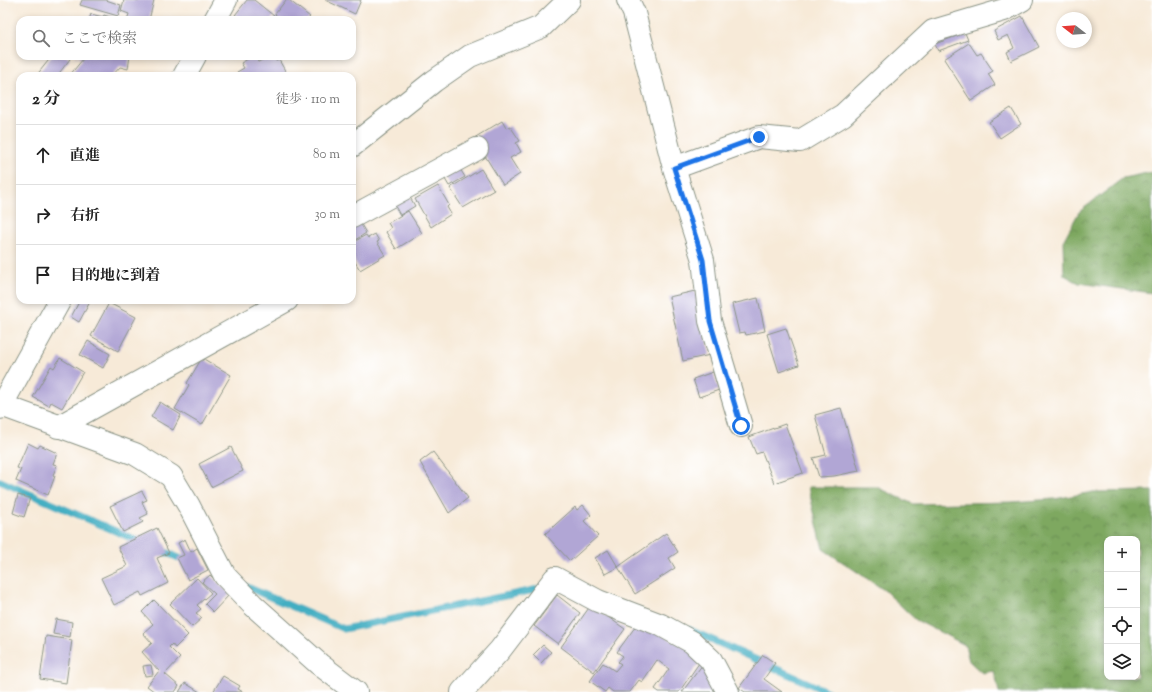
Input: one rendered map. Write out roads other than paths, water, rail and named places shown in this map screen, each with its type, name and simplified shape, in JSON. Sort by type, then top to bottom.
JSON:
[{"type":"street","points":[[217,16],[226,0]]},
{"type":"street","points":[[356,143],[434,81],[470,56],[541,27],[569,0]]},
{"type":"street","points":[[628,0],[634,13],[674,168],[703,260],[710,321],[741,426]]},
{"type":"street","points":[[674,168],[759,137],[800,140],[843,115],[933,31],[1004,10],[1022,0]]},
{"type":"street","points":[[186,72],[193,60]]},
{"type":"street","points":[[356,215],[477,149]]},
{"type":"street","points":[[58,304],[1,407],[135,454],[171,476],[189,506],[225,576],[253,605],[319,664],[356,692]]},
{"type":"street","points":[[58,427],[280,304]]},
{"type":"street","points":[[462,692],[500,650],[555,578],[598,602],[661,624],[692,642],[711,660],[728,692]]},
{"type":"waterway","points":[[0,481],[143,543]]},
{"type":"waterway","points":[[160,550],[186,561]]},
{"type":"waterway","points":[[247,587],[344,629],[539,589]]},
{"type":"waterway","points":[[690,630],[828,692]]}]
